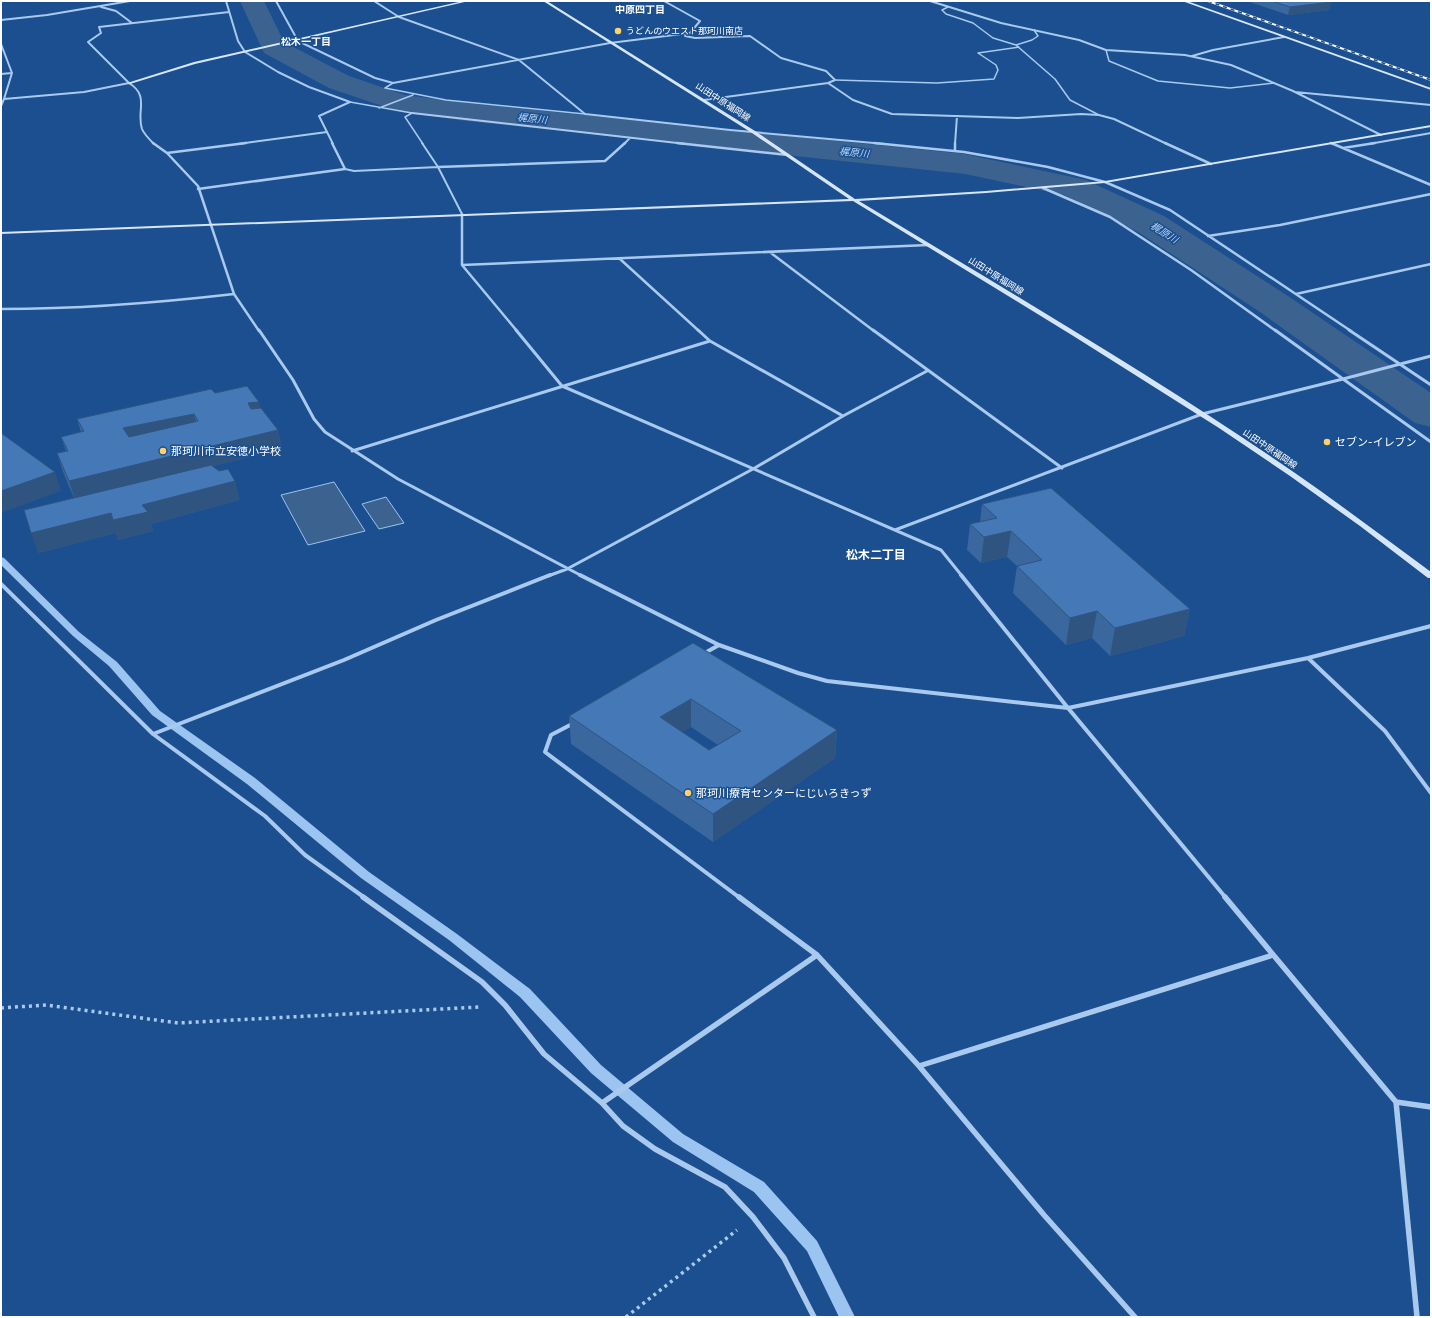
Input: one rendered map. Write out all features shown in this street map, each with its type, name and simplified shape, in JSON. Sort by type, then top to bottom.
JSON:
[{"type":"street","points":[[1,20],[47,15],[130,1]]},
{"type":"street","points":[[226,1],[238,41],[245,52],[278,72],[350,102]]},
{"type":"street","points":[[276,1],[298,41],[338,62],[393,84],[610,43],[690,33],[700,21],[664,1]]},
{"type":"street","points":[[374,1],[399,17],[519,60],[585,114],[752,132],[902,144],[955,151],[1048,167],[1105,182],[1170,210],[1431,385]]},
{"type":"street","points":[[4,99],[84,92],[129,83],[194,63],[298,41],[467,1]]},
{"type":"street","name":"山田中原福岡線","points":[[545,1],[610,43],[704,100],[854,200],[1202,414],[1265,456],[1403,554],[1431,576]]},
{"type":"street","points":[[930,1],[1001,23],[1079,40],[1106,50],[1192,56],[1231,65],[1293,91],[1381,134]]},
{"type":"street","points":[[1184,1],[1431,89]]},
{"type":"street","points":[[99,6],[116,11],[132,22]]},
{"type":"street","points":[[229,12],[98,27],[101,33],[88,42],[129,83],[137,88],[140,94],[142,129],[153,143],[167,153],[189,175],[198,189],[234,294],[293,380],[314,420],[325,432],[352,451],[398,479],[567,569],[719,645],[798,673],[828,681],[1068,708],[1308,658],[1431,626]]},
{"type":"street","points":[[681,35],[695,38],[750,36],[781,58],[826,71],[835,80],[828,83],[704,100]]},
{"type":"street","points":[[1192,56],[1213,50],[1284,37]]},
{"type":"street","points":[[1,44],[12,73],[1,106]]},
{"type":"street","points":[[1,74],[12,73]]},
{"type":"street","points":[[828,83],[853,100],[892,114],[1018,118],[1081,114],[1099,115],[1114,119],[1212,164]]},
{"type":"street","points":[[1293,91],[1431,105]]},
{"type":"street","points":[[198,189],[345,169],[319,116],[350,102]]},
{"type":"street","points":[[412,113],[787,154]]},
{"type":"street","points":[[955,151],[957,116]]},
{"type":"street","points":[[1,232],[854,200],[1043,188],[1105,182],[1431,126]]},
{"type":"street","points":[[167,153],[327,132]]},
{"type":"street","points":[[1343,148],[1431,134]]},
{"type":"street","points":[[438,167],[605,161],[630,138]]},
{"type":"street","points":[[1331,143],[1431,185]]},
{"type":"street","points":[[1043,188],[1110,217],[1191,270],[1431,442]]},
{"type":"street","points":[[1208,236],[1280,225],[1431,194]]},
{"type":"street","points":[[462,214],[462,265],[562,386],[941,550],[1068,708],[1396,1102],[1417,1317]]},
{"type":"street","points":[[462,265],[771,253],[928,245]]},
{"type":"street","points":[[771,253],[927,371],[1062,468]]},
{"type":"street","points":[[620,259],[710,341],[843,416]]},
{"type":"street","points":[[1296,294],[1431,264]]},
{"type":"street","points":[[1,309],[84,308],[164,302],[234,294]]},
{"type":"street","points":[[352,451],[710,341]]},
{"type":"street","points":[[894,530],[1202,414],[1431,356]]},
{"type":"street","points":[[153,734],[344,660],[436,620],[567,569],[753,469],[843,416],[927,371]]},
{"type":"street","points":[[1,584],[153,734],[265,816],[305,855],[482,982],[505,1005],[544,1054],[602,1103],[623,1126],[655,1149],[725,1187],[753,1217],[784,1258],[814,1317]]},
{"type":"street","points":[[698,657],[719,645]]},
{"type":"street","points":[[1308,658],[1385,731],[1431,793]]},
{"type":"street","points":[[579,720],[551,735],[545,752],[817,955],[919,1066],[1044,1215],[1135,1317]]},
{"type":"street","points":[[602,1103],[817,955]]},
{"type":"street","points":[[919,1066],[1273,955]]},
{"type":"street","points":[[1396,1102],[1431,1107]]},
{"type":"lane","points":[[948,7],[942,10],[946,14],[973,23],[993,38],[1019,47],[1055,79],[1070,100],[1099,115]]},
{"type":"lane","points":[[1016,45],[1032,40],[1038,36],[1034,30]]},
{"type":"lane","points":[[835,80],[937,84],[994,79],[998,70],[996,65],[978,53],[1019,47]]},
{"type":"lane","points":[[1106,50],[1109,61],[1158,81],[1230,88],[1274,83]]},
{"type":"lane","points":[[393,84],[385,88],[413,94],[492,106],[585,114]]},
{"type":"lane","points":[[379,108],[413,94]]},
{"type":"lane","points":[[350,102],[412,113]]},
{"type":"lane","points":[[412,113],[405,117],[438,167],[462,214]]},
{"type":"lane","points":[[345,169],[354,171],[438,167]]},
{"type":"path","points":[[1,1008],[46,1005],[178,1023],[505,1005]]},
{"type":"path","points":[[626,1317],[753,1217]]},
{"type":"water","points":[[334,482],[365,531],[308,545],[281,495]]},
{"type":"water","points":[[386,497],[404,523],[379,529],[362,504]]},
{"type":"building","points":[[1272,1],[1327,1],[1331,2],[1290,7]]},
{"type":"building","points":[[247,386],[259,402],[248,403],[251,409],[261,408],[278,430],[69,481],[57,453],[68,451],[61,437],[84,431],[77,419],[211,389],[215,393]],"holes":[[[194,414],[198,421],[129,437],[123,428]]]},
{"type":"building","points":[[1,433],[55,472],[1,491]]},
{"type":"building","points":[[211,465],[219,471],[228,469],[235,481],[142,505],[148,512],[113,520],[111,513],[31,533],[24,510]]},
{"type":"building","points":[[1051,488],[1190,609],[1115,628],[1097,611],[1070,618],[1017,566],[1042,560],[1011,531],[984,537],[970,524],[997,518],[982,504]]},
{"type":"building","points":[[693,643],[837,730],[713,814],[569,716]],"holes":[[[691,699],[741,731],[709,750],[660,717]]]},
{"type":"waterway","name":"梶原川","points":[[252,1],[273,47],[339,82],[400,103],[467,112],[965,164],[1074,187],[1151,224],[1274,304],[1431,413]]},
{"type":"waterway","points":[[1,560],[76,634],[113,664],[156,713],[251,781],[365,875],[453,937],[525,993],[596,1069],[678,1138],[759,1187],[812,1246],[847,1317]]},
{"type":"railway","points":[[1208,1],[1431,80]]},
{"type":"place","name":"うどんのウエスト那珂川南店","points":[[618,31]]},
{"type":"place","name":"セブン-イレブン","points":[[1327,442]]},
{"type":"place","name":"那珂川市立安徳小学校","points":[[163,451]]},
{"type":"place","name":"那珂川療育センターにじいろきっず","points":[[688,793]]},
{"type":"district","name":"中原四丁目","points":[[640,10]]},
{"type":"district","name":"松木一丁目","points":[[306,42]]},
{"type":"district","name":"松木二丁目","points":[[876,555]]}]
